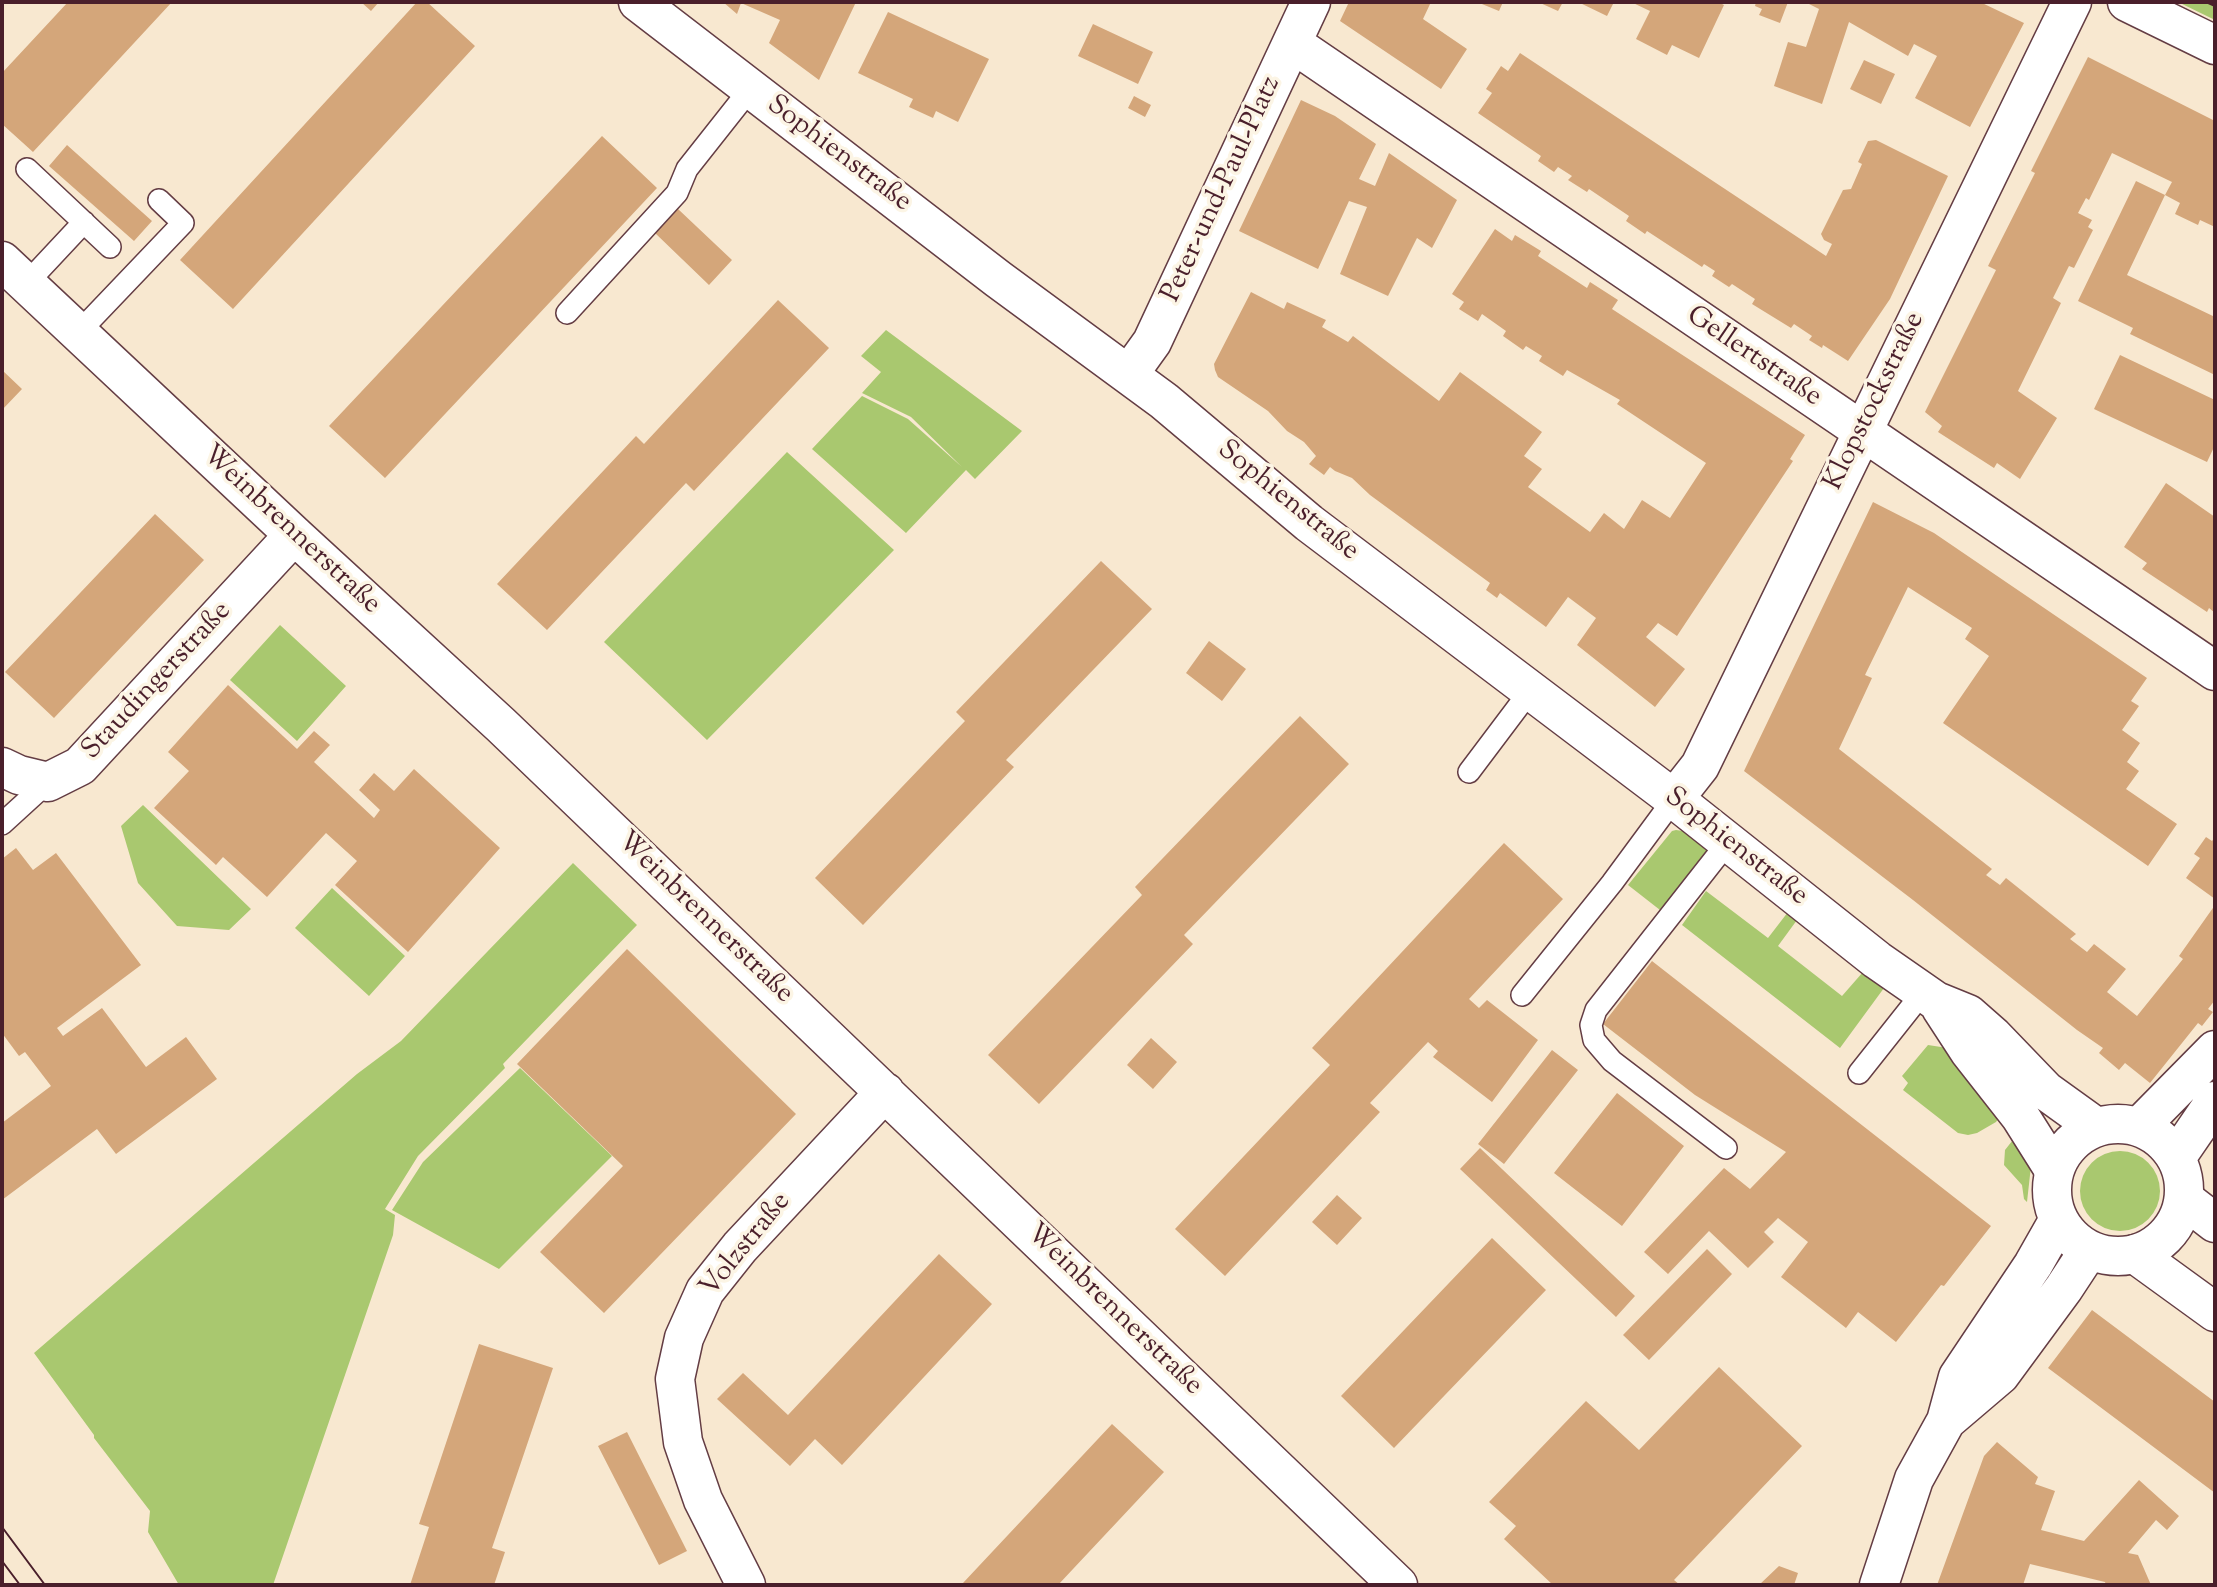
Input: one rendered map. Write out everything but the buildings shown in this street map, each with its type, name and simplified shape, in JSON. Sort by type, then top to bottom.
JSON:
[{"type":"street","name":"Sophienstraße","points":[[638,2],[998,279],[1129,374],[1309,523],[1674,799],[1877,960],[1930,996],[1968,1014],[2046,1091],[2096,1127]]},
{"type":"street","name":"Peter-und-Paul-Platz","points":[[1129,374],[1152,342],[1311,2]]},
{"type":"street","name":"Klopstockstraße","points":[[1674,799],[1700,766],[2072,2]]},
{"type":"street","points":[[2127,2],[2215,45]]},
{"type":"street","name":"Gellertstraße","points":[[1292,43],[2215,671]]},
{"type":"street","name":"Weinbrennerstraße","points":[[14,272],[294,536],[501,725],[1398,1585]]},
{"type":"street","name":"Staudingerstraße","points":[[48,782],[79,765],[294,536]]},
{"type":"street","points":[[2,766],[19,775],[48,782]]},
{"type":"street","name":"Sophienstraße","points":[[1930,996],[1969,1051],[2021,1116],[2054,1170]]},
{"type":"street","points":[[2139,1127],[2215,1050]]},
{"type":"street","name":"Volzstraße","points":[[746,1585],[703,1500],[683,1442],[675,1379],[684,1338],[705,1291],[733,1256],[885,1092]]},
{"type":"street","points":[[2176,1158],[2215,1101]]},
{"type":"street","points":[[2117,1123],[2139,1127],[2161,1139],[2176,1158],[2183,1178],[2184,1199],[2177,1220],[2164,1237],[2146,1250],[2135,1254],[2106,1256],[2088,1250],[2066,1232],[2058,1221],[2051,1196],[2054,1170],[2063,1151],[2078,1136],[2096,1127],[2117,1123]]},
{"type":"street","points":[[2184,1199],[2215,1223]]},
{"type":"street","points":[[1879,1585],[1914,1479],[1946,1421],[1958,1377],[2033,1265],[2058,1221]]},
{"type":"street","points":[[1946,1421],[2000,1375],[2064,1288],[2088,1250]]},
{"type":"street","points":[[2135,1254],[2215,1312]]},
{"type":"lane","points":[[567,313],[677,193],[687,169],[751,88]]},
{"type":"lane","points":[[26,169],[110,247]]},
{"type":"lane","points":[[78,333],[183,223],[159,200]]},
{"type":"lane","points":[[14,272],[84,222]]},
{"type":"lane","points":[[1469,772],[1530,691]]},
{"type":"lane","points":[[2,824],[48,782]]},
{"type":"lane","points":[[1522,995],[1612,883],[1674,799]]},
{"type":"lane","points":[[1726,1148],[1612,1061],[1594,1040],[1591,1025],[1596,1010],[1604,999],[1728,842]]},
{"type":"lane","points":[[1859,1073],[1930,996]]},
{"type":"green space","points":[[2178,2],[2215,2],[2215,20]]},
{"type":"green space","points":[[886,330],[1022,431],[975,479],[966,470],[906,533],[812,449],[862,396],[908,419],[962,467],[911,417],[862,393],[881,372],[861,356]]},
{"type":"green space","points":[[787,452],[894,550],[707,740],[604,642]]},
{"type":"green space","points":[[280,625],[346,686],[297,741],[230,680]]},
{"type":"green space","points":[[143,805],[251,909],[229,930],[177,926],[138,883],[121,826]]},
{"type":"green space","points":[[1672,831],[1683,831],[1708,850],[1660,910],[1628,885]]},
{"type":"green space","points":[[573,863],[637,925],[503,1064],[505,1068],[418,1156],[385,1209],[395,1215],[393,1235],[273,1585],[179,1585],[148,1532],[150,1511],[34,1353],[357,1074],[401,1041]]},
{"type":"green space","points":[[332,888],[405,956],[369,996],[295,928]]},
{"type":"green space","points":[[1706,891],[1768,938],[1788,912],[1797,920],[1778,946],[1842,996],[1863,972],[1884,988],[1840,1048],[1682,925]]},
{"type":"green space","points":[[1928,1045],[1954,1049],[2002,1114],[1996,1122],[1977,1133],[1958,1133],[1903,1090],[1908,1083],[1902,1076]]},
{"type":"green space","points":[[520,1068],[612,1156],[499,1269],[392,1210],[423,1162]]},
{"type":"green space","points":[[2016,1136],[2032,1157],[2027,1202],[2022,1185],[2004,1165],[2005,1150]]},
{"type":"green space","points":[[2120,1151],[2135,1154],[2148,1163],[2157,1176],[2160,1191],[2157,1206],[2148,1219],[2135,1228],[2120,1231],[2105,1228],[2092,1219],[2083,1206],[2080,1191],[2083,1176],[2092,1163],[2105,1154]]},
{"type":"tram line","points":[[2206,2],[2215,6]]},
{"type":"tram line","points":[[2,1527],[45,1585]]},
{"type":"tram line","points":[[2,1561],[20,1585]]}]
